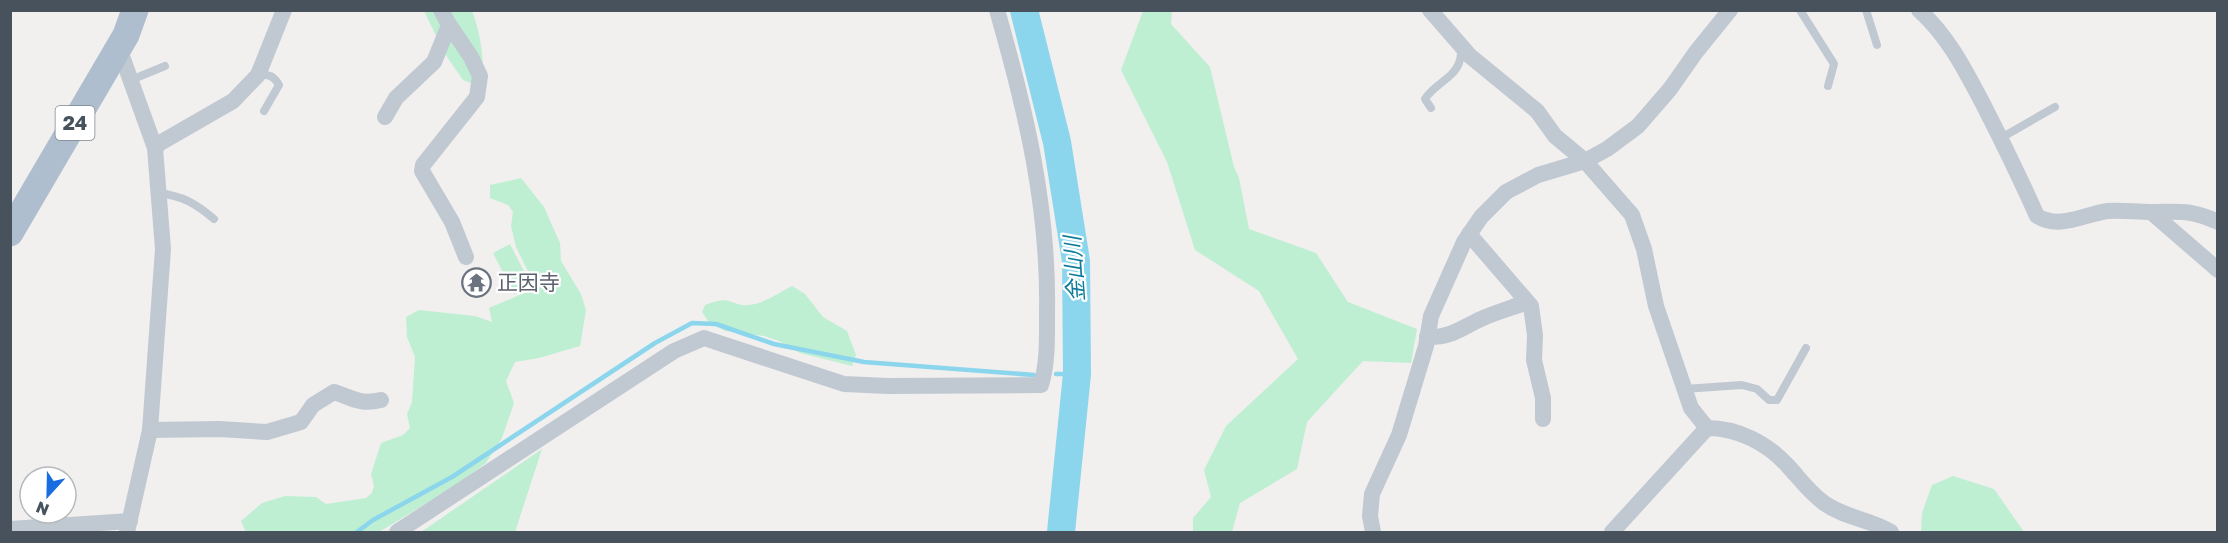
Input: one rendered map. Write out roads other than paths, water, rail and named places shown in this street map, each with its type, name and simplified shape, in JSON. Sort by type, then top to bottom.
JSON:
[{"type":"main road","name":"24","points":[[10,233],[119,48],[135,10]]},
{"type":"street","points":[[155,148],[160,142],[233,101],[258,75],[284,10]]},
{"type":"street","points":[[397,532],[674,351],[704,338],[844,384],[1041,386],[1044,376],[1047,334],[1048,272],[1040,186],[1020,88],[997,10]]},
{"type":"street","points":[[1430,10],[1462,47],[1537,111],[1555,136],[1585,161],[1632,215],[1644,249],[1656,306],[1684,389],[1691,408],[1707,428]]},
{"type":"street","points":[[1373,532],[1370,516],[1372,494],[1399,435],[1431,316],[1469,234],[1480,218],[1506,192],[1538,175],[1585,161],[1607,149],[1638,126],[1670,89],[1730,10]]},
{"type":"street","points":[[1918,10],[1933,23],[1959,58],[2001,138],[2037,216],[2048,222],[2109,211],[2181,210],[2200,214],[2217,222]]},
{"type":"street","points":[[385,117],[396,98],[434,62],[444,17]]},
{"type":"street","points":[[444,17],[471,57],[480,76],[477,98],[423,165],[422,171],[452,222],[466,257]]},
{"type":"street","points":[[10,529],[129,527],[150,430],[163,249],[155,148],[119,48]]},
{"type":"street","points":[[2151,212],[2217,270]]},
{"type":"street","points":[[1469,234],[1527,302],[1533,314],[1534,360],[1543,398],[1543,419]]},
{"type":"street","points":[[1427,337],[1442,338],[1481,319],[1527,302]]},
{"type":"street","points":[[150,430],[219,429],[267,432],[301,422],[313,405],[334,392],[355,401],[368,403],[381,400]]},
{"type":"street","points":[[1612,532],[1707,428],[1723,428],[1755,439],[1787,465],[1804,486],[1824,503],[1850,517],[1883,527],[1891,532]]},
{"type":"lane","points":[[1800,10],[1834,64],[1828,87]]},
{"type":"lane","points":[[1866,10],[1877,45]]},
{"type":"lane","points":[[1431,108],[1425,99],[1430,90],[1446,79],[1459,65],[1462,47]]},
{"type":"lane","points":[[131,80],[165,66]]},
{"type":"lane","points":[[258,75],[268,74],[279,85],[264,111]]},
{"type":"lane","points":[[2001,138],[2055,107]]},
{"type":"lane","points":[[158,193],[176,195],[195,204],[214,219]]},
{"type":"lane","points":[[1684,389],[1742,385],[1757,389],[1769,400],[1777,400],[1806,348]]},
{"type":"waterway","name":"金山川","points":[[1024,10],[1057,142],[1076,261],[1077,374],[1061,532]]},
{"type":"waterway","points":[[357,532],[373,520],[452,477],[655,343],[692,323],[716,324],[774,344],[864,362],[1034,375]]},
{"type":"waterway","points":[[1056,374],[1077,374]]},
{"type":"place","name":"正因寺","points":[[476,283]]}]
